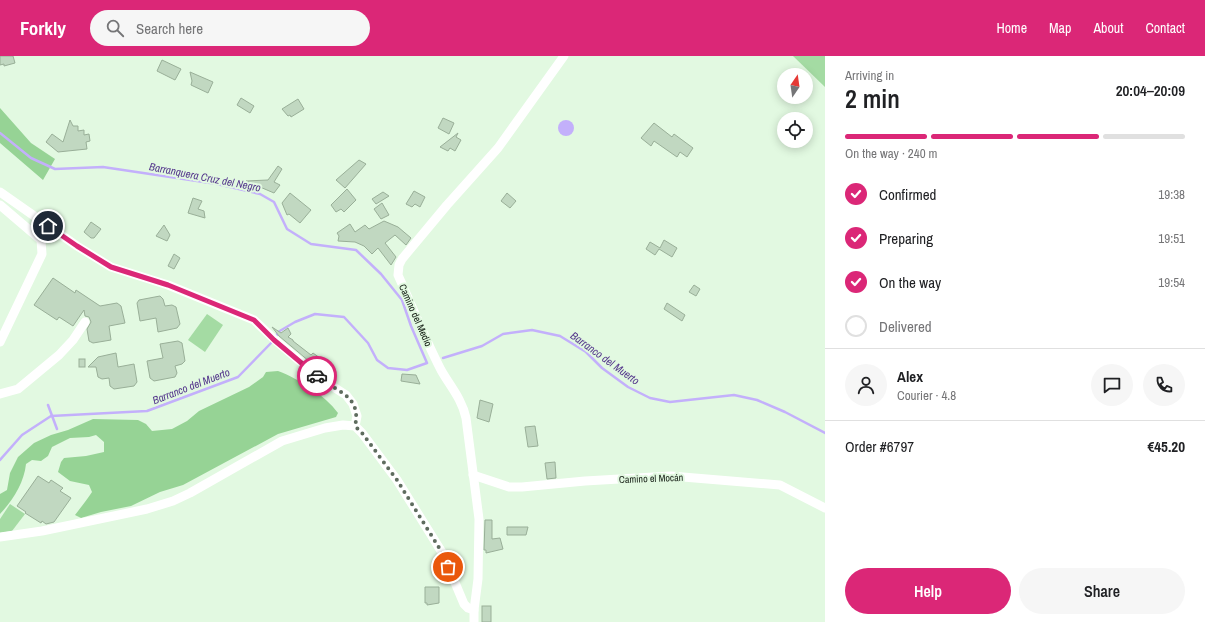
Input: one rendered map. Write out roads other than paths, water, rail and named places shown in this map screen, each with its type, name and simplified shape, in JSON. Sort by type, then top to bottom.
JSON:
[{"type":"street","name":"Camino del Medio","points":[[474,622],[478,579],[479,519],[464,408],[441,370],[398,275],[399,265],[402,259],[447,205],[498,148],[564,56]]},
{"type":"street","points":[[0,192],[77,246],[111,267],[168,285],[254,320],[274,340],[321,379],[346,395],[353,404],[357,416],[355,426]]},
{"type":"street","points":[[0,205],[41,240],[42,254],[0,342]]},
{"type":"street","points":[[0,394],[18,388],[59,355],[73,340],[85,322]]},
{"type":"street","points":[[0,537],[42,531],[147,509],[173,501],[282,441],[326,428],[343,425],[355,426],[362,433],[397,480],[443,554],[464,604],[468,608],[474,610]]},
{"type":"street","name":"Camino el Mocán","points":[[473,475],[509,487],[671,476],[780,485],[825,508]]},
{"type":"waterway","name":"Barranquera Cruz del Negro","points":[[0,133],[31,158],[55,169],[103,167],[217,184],[260,194],[274,202],[287,229],[311,244],[356,250],[381,274],[402,300],[411,326],[427,363],[407,370],[388,368],[377,360],[368,343],[344,317],[315,314],[295,322],[278,332],[276,337]]},
{"type":"waterway","name":"Barranco del Muerto","points":[[443,358],[482,346],[503,334],[532,330],[560,336],[586,352],[602,368],[628,387],[650,398],[670,402],[734,395],[757,400],[785,412],[825,433]]},
{"type":"waterway","name":"Barranco del Muerto","points":[[0,460],[22,435],[51,416],[147,411],[238,377],[273,341]]},
{"type":"waterway","name":"Barranco del Muerto","points":[[48,405],[57,429]]}]
